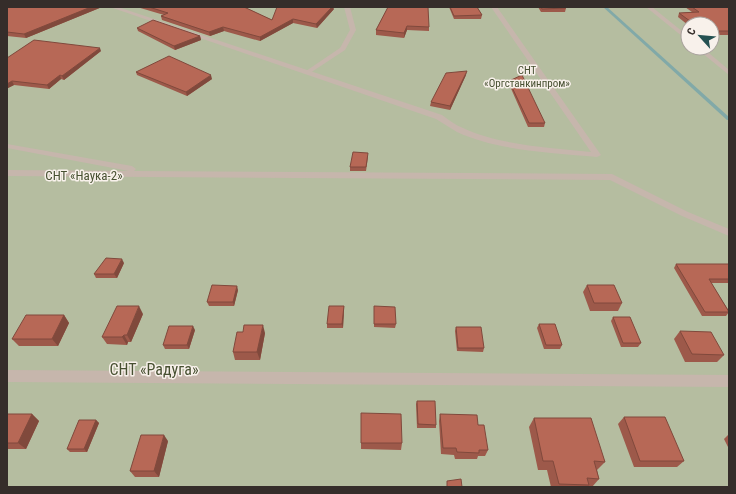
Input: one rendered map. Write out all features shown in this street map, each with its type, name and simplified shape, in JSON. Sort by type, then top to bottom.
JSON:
[{"type":"street","points":[[113,7],[439,117],[460,129],[499,142],[556,151],[597,155],[494,7]]},
{"type":"street","points":[[308,72],[343,49],[353,30],[347,7]]},
{"type":"street","points":[[649,7],[680,32]]},
{"type":"street","points":[[709,56],[729,72]]},
{"type":"street","points":[[7,146],[160,174]]},
{"type":"street","points":[[7,173],[612,177],[685,214],[729,233]]},
{"type":"street","points":[[7,376],[729,381]]},
{"type":"green space","points":[[7,7],[729,7],[729,487],[7,487]]},
{"type":"building","points":[[7,7],[91,7],[24,34],[7,32]]},
{"type":"building","points":[[149,7],[244,7],[272,20],[277,7],[332,7],[316,24],[293,19],[260,37],[223,27],[209,32],[161,16],[168,13]]},
{"type":"building","points":[[388,7],[428,7],[429,27],[407,26],[404,33],[376,30]]},
{"type":"building","points":[[450,7],[477,7],[482,15],[454,16]]},
{"type":"building","points":[[541,7],[565,7],[566,8],[542,9]]},
{"type":"building","points":[[692,7],[729,7],[729,31],[720,31],[720,16],[683,16],[679,13],[699,12]]},
{"type":"building","points":[[153,20],[200,36],[174,46],[137,28]]},
{"type":"building","points":[[34,40],[100,48],[62,76],[60,75],[47,85],[12,81],[7,84],[7,58]]},
{"type":"building","points":[[169,56],[211,75],[186,92],[136,72]]},
{"type":"building","points":[[467,71],[450,106],[431,102],[446,73]]},
{"type":"building","points":[[522,75],[545,123],[529,123],[509,81]]},
{"type":"building","points":[[353,152],[368,153],[366,167],[350,167]]},
{"type":"building","points":[[106,258],[122,259],[114,274],[94,274]]},
{"type":"building","points":[[676,264],[729,264],[729,279],[709,279],[729,312],[705,312]]},
{"type":"building","points":[[212,285],[237,286],[233,302],[207,302]]},
{"type":"building","points":[[587,285],[614,285],[622,303],[594,303]]},
{"type":"building","points":[[117,306],[139,306],[127,335],[122,337],[102,337]]},
{"type":"building","points":[[329,306],[344,306],[342,324],[327,324]]},
{"type":"building","points":[[374,306],[395,307],[396,324],[374,324]]},
{"type":"building","points":[[26,315],[64,315],[52,339],[12,339]]},
{"type":"building","points":[[613,317],[630,317],[641,343],[623,343]]},
{"type":"building","points":[[539,324],[555,324],[562,345],[546,345]]},
{"type":"building","points":[[244,325],[263,325],[257,352],[233,352],[237,332],[243,332]]},
{"type":"building","points":[[169,326],[193,326],[187,345],[163,345]]},
{"type":"building","points":[[456,327],[481,327],[484,348],[458,348]]},
{"type":"building","points":[[680,331],[711,332],[724,355],[692,354]]},
{"type":"building","points":[[417,401],[435,401],[436,425],[418,424]]},
{"type":"building","points":[[361,413],[401,414],[402,443],[361,443]]},
{"type":"building","points":[[7,414],[32,414],[18,443],[7,443]]},
{"type":"building","points":[[440,414],[477,415],[478,425],[484,425],[488,450],[479,450],[479,453],[457,452],[456,448],[443,448]]},
{"type":"building","points":[[624,417],[665,417],[684,461],[640,461]]},
{"type":"building","points":[[534,418],[591,418],[605,462],[594,461],[599,479],[587,478],[589,485],[559,484],[553,461],[543,461]]},
{"type":"building","points":[[79,420],[96,420],[84,449],[67,449]]},
{"type":"building","points":[[141,435],[164,435],[154,471],[130,471]]},
{"type":"building","points":[[461,479],[462,487],[447,487],[447,481]]},
{"type":"waterway","points":[[605,7],[729,119]]},
{"type":"park label","name":"СНТ «Оргстанкинпром»","points":[[527,76]]},
{"type":"park label","name":"СНТ «Наука-2»","points":[[84,175]]},
{"type":"park label","name":"СНТ «Радуга»","points":[[154,369]]}]
